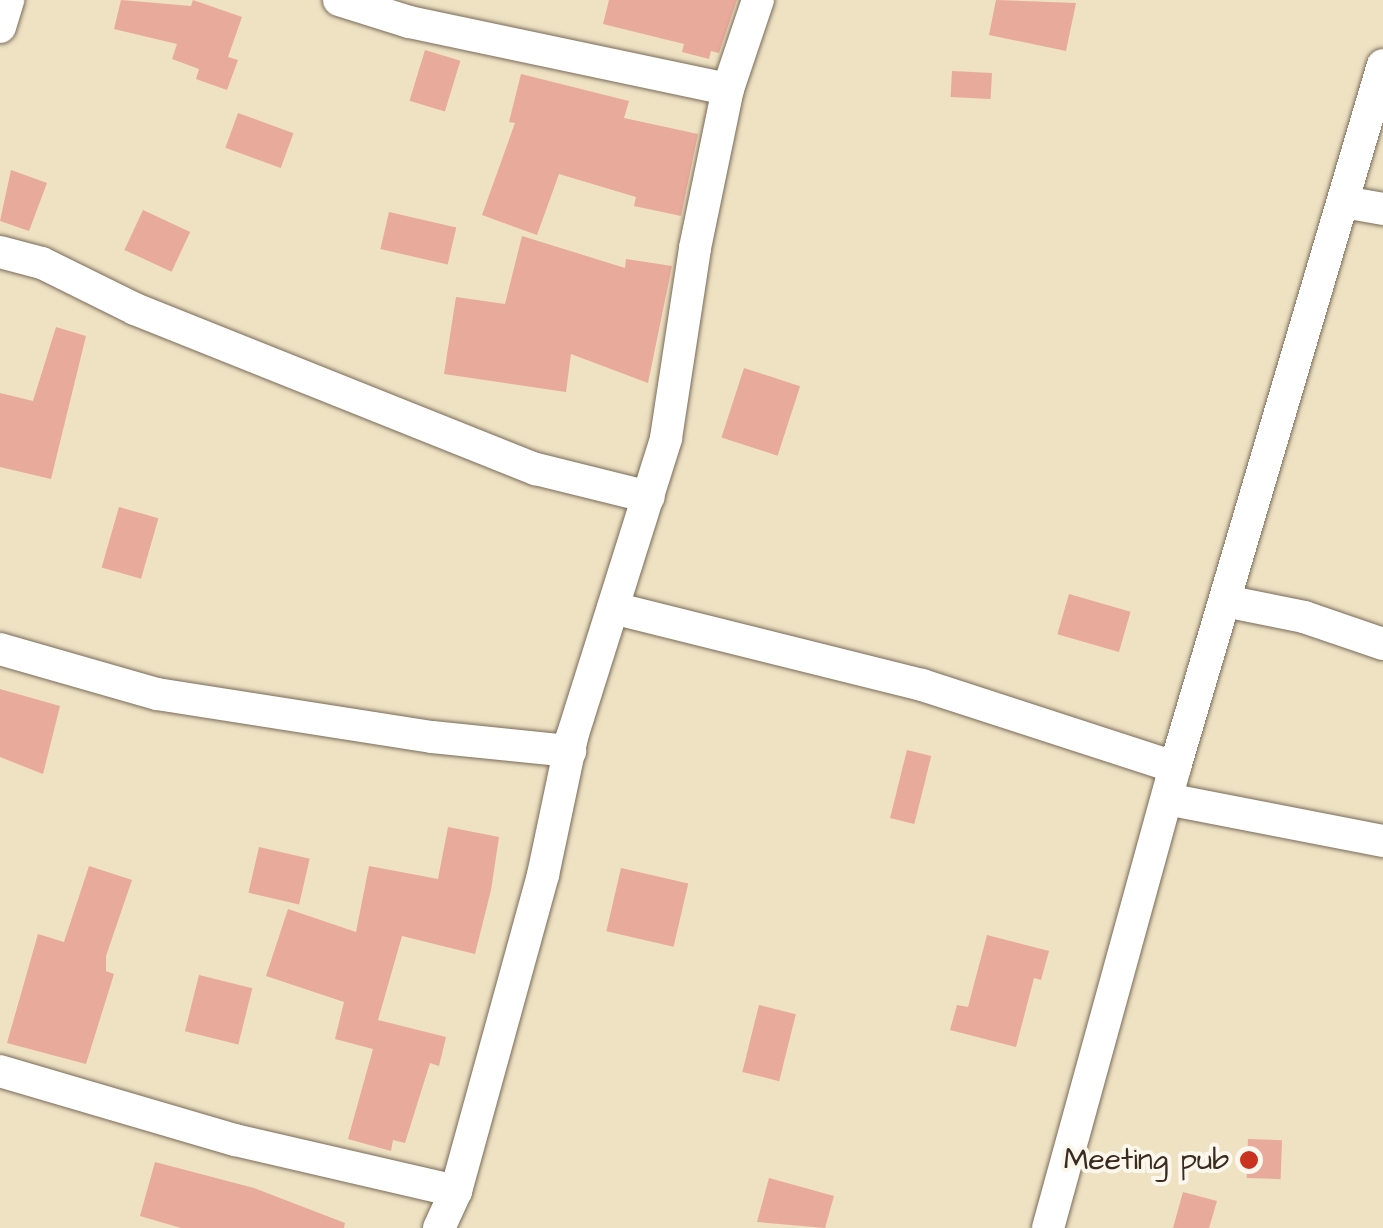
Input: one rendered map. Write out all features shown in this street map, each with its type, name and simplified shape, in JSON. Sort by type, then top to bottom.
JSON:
[{"type":"street","points":[[0,27],[8,0]]},
{"type":"street","points":[[339,0],[409,22],[728,90]]},
{"type":"street","points":[[439,1228],[456,1191],[543,875],[570,750],[666,438],[695,248],[728,90],[758,0]]},
{"type":"street","points":[[1048,1228],[1171,783],[1383,64]]},
{"type":"street","points":[[1344,202],[1383,209]]},
{"type":"street","points":[[0,252],[42,263],[136,309],[536,468],[649,497]]},
{"type":"street","points":[[1225,600],[1304,617],[1383,644]]},
{"type":"street","points":[[613,608],[922,685],[1171,783],[1383,840]]},
{"type":"street","points":[[0,649],[156,694],[432,738],[570,750]]},
{"type":"street","points":[[0,1071],[235,1140],[456,1191]]},
{"type":"building","points":[[121,0],[191,6],[193,0],[242,17],[228,57],[238,60],[227,90],[196,79],[199,69],[172,59],[177,44],[114,29]]},
{"type":"building","points":[[609,0],[737,0],[719,53],[711,51],[709,59],[682,52],[684,44],[603,24]]},
{"type":"building","points":[[996,0],[1076,3],[1066,51],[989,35]]},
{"type":"building","points":[[425,50],[460,61],[445,112],[410,101]]},
{"type":"building","points":[[952,71],[992,73],[991,99],[951,97]]},
{"type":"building","points":[[521,74],[629,101],[624,118],[698,134],[681,216],[634,206],[636,197],[559,174],[537,235],[482,215],[515,123],[509,122]]},
{"type":"building","points":[[238,113],[293,133],[281,168],[225,148]]},
{"type":"building","points":[[11,170],[47,183],[29,231],[0,221]]},
{"type":"building","points":[[143,210],[190,232],[172,272],[124,250]]},
{"type":"building","points":[[389,212],[456,228],[448,265],[380,249]]},
{"type":"building","points":[[522,236],[625,268],[626,259],[672,266],[648,383],[571,354],[566,392],[444,374],[456,297],[505,304]]},
{"type":"building","points":[[56,327],[86,336],[51,479],[0,467],[0,393],[33,401]]},
{"type":"building","points":[[744,368],[800,386],[778,456],[721,437]]},
{"type":"building","points":[[119,507],[158,518],[141,579],[102,568]]},
{"type":"building","points":[[1069,594],[1131,612],[1119,652],[1057,634]]},
{"type":"building","points":[[0,689],[60,706],[43,774],[0,757]]},
{"type":"building","points":[[907,750],[931,756],[914,824],[890,818]]},
{"type":"building","points":[[448,827],[499,837],[491,890],[475,954],[402,936],[378,1020],[446,1037],[439,1066],[430,1063],[405,1143],[393,1140],[391,1151],[348,1139],[373,1049],[335,1039],[344,1002],[266,976],[288,909],[356,932],[369,866],[438,879]]},
{"type":"building","points":[[259,847],[310,859],[299,904],[248,893]]},
{"type":"building","points":[[89,866],[132,880],[106,956],[106,971],[114,974],[86,1064],[7,1043],[38,934],[64,942]]},
{"type":"building","points":[[621,868],[688,884],[674,947],[606,931]]},
{"type":"building","points":[[987,935],[1049,951],[1041,980],[1034,978],[1016,1047],[950,1030],[957,1005],[968,1007]]},
{"type":"building","points":[[199,975],[252,988],[238,1045],[185,1031]]},
{"type":"building","points":[[759,1005],[796,1014],[779,1081],[742,1072]]},
{"type":"building","points":[[1248,1139],[1282,1140],[1281,1179],[1247,1178]]},
{"type":"building","points":[[155,1162],[254,1188],[345,1223],[344,1228],[181,1228],[140,1216]]},
{"type":"building","points":[[769,1178],[834,1196],[825,1228],[757,1222]]},
{"type":"building","points":[[1183,1192],[1217,1201],[1209,1228],[1173,1228]]},
{"type":"place","name":"Meeting pub","points":[[1249,1160]]}]
